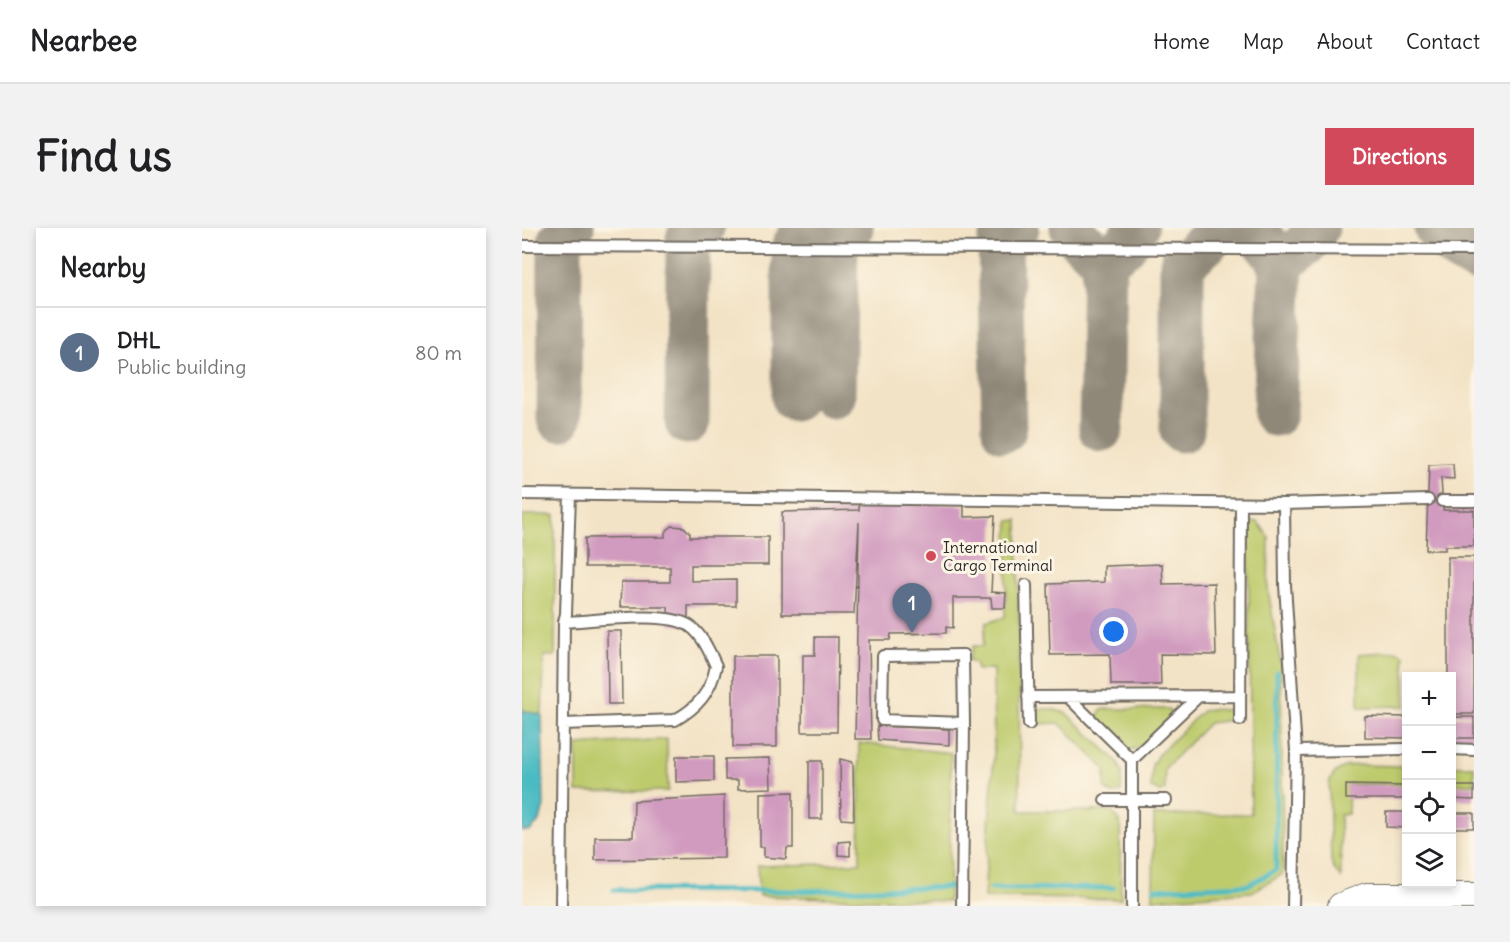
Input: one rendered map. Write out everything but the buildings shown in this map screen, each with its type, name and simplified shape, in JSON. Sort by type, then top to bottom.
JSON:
[{"type":"street","points":[[1341,906],[1367,896],[1474,896]]},
{"type":"lane","points":[[522,246],[1474,250]]},
{"type":"lane","points":[[522,494],[1241,504],[1428,500]]},
{"type":"lane","points":[[561,906],[564,622],[570,495]]},
{"type":"lane","points":[[1442,501],[1474,501]]},
{"type":"lane","points":[[1240,720],[1241,504]]},
{"type":"lane","points":[[1284,504],[1286,585],[1296,751],[1293,906]]},
{"type":"lane","points":[[1026,585],[1029,724]]},
{"type":"lane","points":[[563,724],[675,720],[688,713],[703,699],[710,687],[716,666],[694,629],[682,621],[659,618],[564,622]]},
{"type":"lane","points":[[962,906],[964,723],[963,656],[883,656],[882,720],[964,723]]},
{"type":"lane","points":[[1132,760],[1199,696]]},
{"type":"lane","points":[[1028,697],[1240,696]]},
{"type":"lane","points":[[1068,697],[1132,760],[1132,906]]},
{"type":"lane","points":[[1296,751],[1402,749]]},
{"type":"lane","points":[[1456,749],[1474,750]]},
{"type":"lane","points":[[1105,800],[1166,800]]},
{"type":"green space","points":[[522,515],[555,515],[555,656],[544,656],[542,715],[522,710]]},
{"type":"green space","points":[[1018,520],[1020,811],[1112,811],[1120,822],[1121,899],[984,898],[994,753],[993,669],[977,670],[975,662],[969,660],[973,646],[983,646],[986,623],[1005,617],[1009,521]]},
{"type":"green space","points":[[1248,521],[1258,522],[1269,537],[1268,590],[1281,666],[1283,874],[1252,892],[1153,899],[1154,815],[1251,814]]},
{"type":"green space","points":[[1398,651],[1404,655],[1402,706],[1359,707],[1359,654]]},
{"type":"green space","points":[[1039,709],[1066,713],[1117,761],[1122,772],[1121,792],[1113,794],[1105,789],[1105,769],[1059,723],[1039,724],[1036,717]]},
{"type":"green space","points":[[1104,709],[1169,709],[1171,716],[1141,746],[1128,750],[1097,718],[1100,711]]},
{"type":"green space","points":[[1229,710],[1233,715],[1232,720],[1209,723],[1165,768],[1165,790],[1161,792],[1151,788],[1152,765],[1158,755],[1202,711]]},
{"type":"green space","points":[[667,739],[668,791],[577,792],[577,745]]},
{"type":"green space","points":[[859,743],[951,753],[949,901],[759,896],[757,866],[860,863]]},
{"type":"green space","points":[[1347,766],[1402,766],[1402,784],[1349,784],[1348,814],[1340,815],[1341,878],[1331,861],[1329,784],[1333,775]]},
{"type":"green space","points":[[1456,766],[1474,766],[1474,784],[1456,784]]},
{"type":"water","points":[[522,710],[542,715],[544,806],[540,821],[530,831],[522,831]]},
{"type":"waterway","points":[[1154,889],[1248,885],[1276,870],[1277,672]]},
{"type":"waterway","points":[[614,890],[795,891],[952,887]]},
{"type":"waterway","points":[[991,889],[1114,888]]},
{"type":"taxiway","points":[[559,419],[560,240],[572,228]]},
{"type":"taxiway","points":[[687,422],[688,239],[702,228]]},
{"type":"taxiway","points":[[794,399],[794,246],[806,228]]},
{"type":"taxiway","points":[[833,396],[836,244],[851,228]]},
{"type":"taxiway","points":[[1004,430],[1000,243],[1017,228]]},
{"type":"taxiway","points":[[1072,228],[1080,240],[1104,260]]},
{"type":"taxiway","points":[[1101,429],[1104,260],[1125,245],[1136,228]]},
{"type":"taxiway","points":[[1182,430],[1182,264],[1206,243],[1216,228]]},
{"type":"taxiway","points":[[1253,228],[1281,263]]},
{"type":"taxiway","points":[[1275,414],[1281,263],[1305,245],[1317,228]]},
{"type":"taxiway","points":[[1436,228],[1457,249],[1474,259]]},
{"type":"place","name":"International Cargo Terminal","points":[[931,556]]},
{"type":"place","name":"DHL","points":[[912,633]]}]
